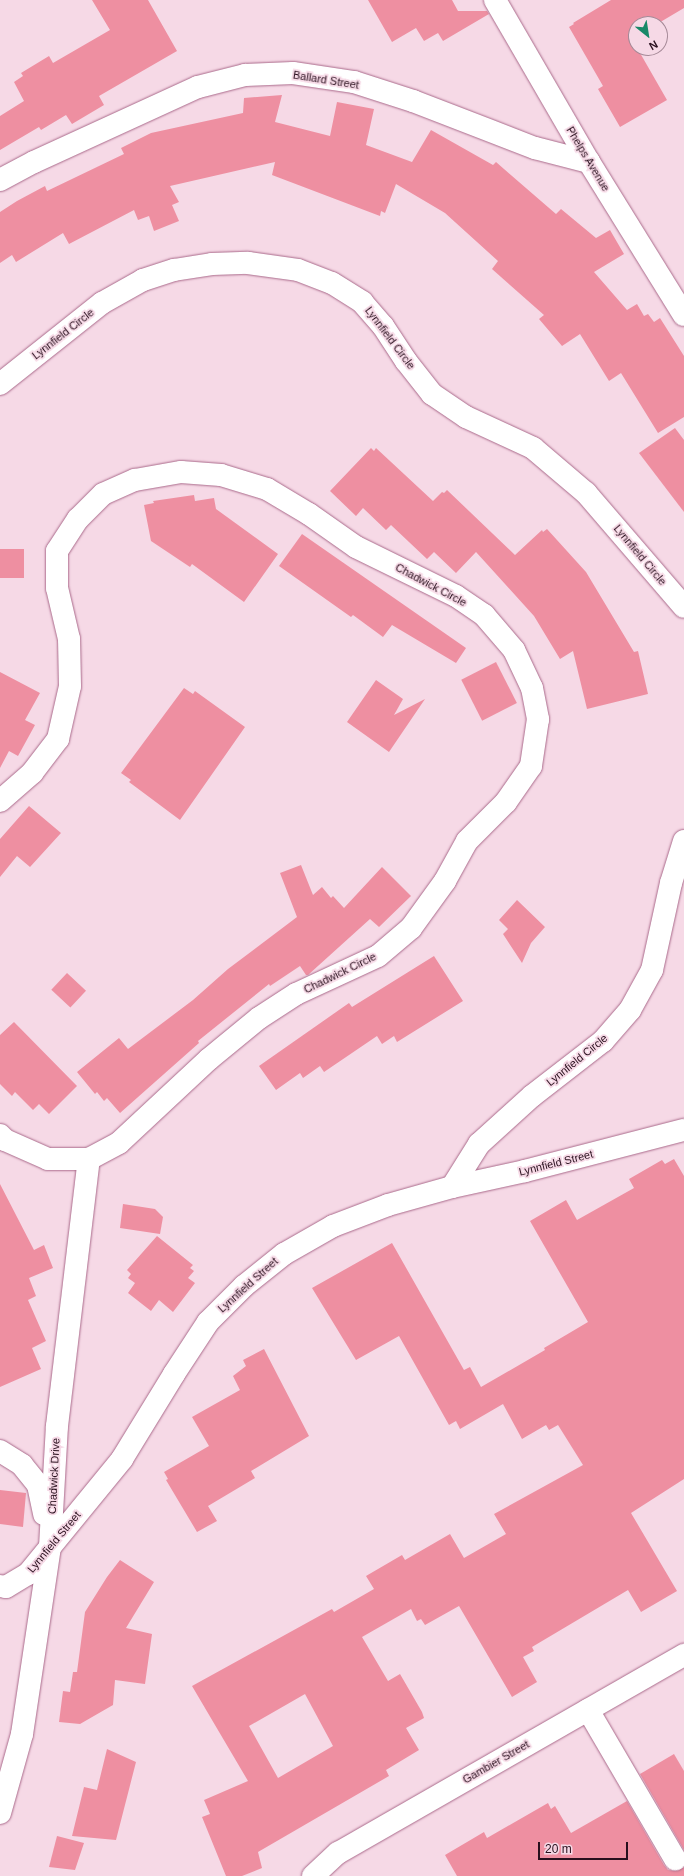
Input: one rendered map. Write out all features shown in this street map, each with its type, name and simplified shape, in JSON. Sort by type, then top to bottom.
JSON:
[{"type":"street","name":"Phelps Avenue","points":[[495,0],[589,162],[684,315]]},
{"type":"street","name":"Ballard Street","points":[[0,180],[34,162],[198,87],[245,75],[293,73],[354,82],[413,101],[535,148],[589,162]]},
{"type":"street","name":"Lynnfield Circle","points":[[0,384],[102,303],[143,280],[174,270],[212,264],[248,263],[298,270],[332,283],[362,302],[382,326],[406,361],[432,394],[466,417],[533,448],[586,493],[684,607]]},
{"type":"street","name":"Chadwick Circle","points":[[0,801],[32,773],[58,739],[70,686],[69,639],[57,588],[57,551],[78,519],[103,494],[135,480],[181,472],[221,475],[267,489],[309,514],[356,547],[456,596],[484,615],[514,650],[532,688],[538,719],[531,766],[506,802],[467,841],[445,881],[411,928],[378,956],[296,994],[258,1018],[209,1059],[119,1143],[88,1159],[48,1159],[5,1140],[0,1135]]},
{"type":"street","name":"Lynnfield Circle","points":[[452,1187],[479,1144],[532,1096],[603,1041],[630,1010],[652,970],[671,883],[684,841]]},
{"type":"street","name":"Lynnfield Street","points":[[0,1586],[6,1587],[28,1574],[122,1459],[208,1322],[244,1286],[284,1254],[333,1226],[388,1205],[452,1187],[525,1171],[684,1130]]},
{"type":"street","name":"Chadwick Drive","points":[[0,1813],[22,1734],[50,1546],[57,1426],[88,1159]]},
{"type":"street","points":[[0,1451],[22,1464],[38,1485],[50,1546]]},
{"type":"street","name":"Gambier Street","points":[[314,1876],[338,1852],[684,1655]]},
{"type":"street","points":[[588,1710],[675,1859]]},
{"type":"building","points":[[92,0],[148,0],[177,51],[99,96],[104,105],[72,124],[66,115],[41,130],[39,127],[0,150],[0,116],[24,101],[14,82],[23,76],[21,73],[49,56],[53,63],[110,30]]},
{"type":"building","points":[[368,0],[452,0],[458,11],[487,11],[489,14],[443,41],[438,33],[424,41],[416,28],[392,42]]},
{"type":"building","points":[[611,0],[684,0],[684,8],[668,17],[668,16],[628,16],[628,56],[642,56],[667,100],[620,127],[598,89],[603,86],[569,27],[574,24],[573,23]]},
{"type":"building","points":[[282,95],[275,122],[330,136],[337,102],[374,109],[366,145],[412,162],[431,130],[493,165],[496,162],[556,214],[561,209],[596,238],[610,230],[624,254],[594,272],[627,310],[637,304],[644,316],[648,314],[654,322],[660,318],[684,356],[684,417],[658,433],[621,373],[609,381],[580,334],[562,346],[539,319],[544,315],[492,269],[498,261],[445,213],[396,184],[385,213],[381,211],[380,216],[272,175],[275,162],[170,186],[179,202],[172,205],[179,221],[154,231],[149,216],[138,220],[134,210],[69,244],[63,233],[16,262],[12,255],[0,263],[0,212],[17,201],[45,186],[47,191],[124,154],[121,148],[151,133],[243,113],[244,98]]},
{"type":"building","points":[[675,428],[684,440],[684,512],[639,453]]},
{"type":"building","points":[[371,448],[374,451],[376,448],[433,501],[442,492],[444,493],[447,490],[515,555],[542,530],[543,532],[547,529],[586,572],[634,652],[638,651],[648,694],[587,709],[573,651],[560,659],[534,616],[476,552],[456,573],[434,552],[427,559],[391,525],[386,530],[363,508],[356,516],[330,491]]},
{"type":"building","points":[[194,495],[195,501],[214,498],[216,509],[278,554],[244,602],[192,564],[190,567],[151,541],[144,505],[154,503],[153,501]]},
{"type":"building","points":[[302,534],[466,648],[456,663],[392,625],[383,637],[353,615],[351,617],[279,566]]},
{"type":"building","points":[[0,549],[24,549],[24,578],[0,578]]},
{"type":"building","points":[[496,662],[517,703],[482,721],[461,680]]},
{"type":"building","points":[[0,672],[40,693],[25,720],[35,725],[18,756],[9,751],[0,768]]},
{"type":"building","points":[[376,680],[403,699],[394,715],[425,699],[389,752],[347,722]]},
{"type":"building","points":[[184,688],[193,694],[195,691],[245,727],[180,820],[129,782],[131,780],[121,773]]},
{"type":"building","points":[[29,806],[61,833],[30,867],[17,856],[0,877],[0,839]]},
{"type":"building","points":[[301,865],[313,895],[322,887],[331,898],[333,896],[344,908],[382,867],[411,896],[379,927],[370,919],[308,975],[306,975],[300,966],[270,986],[269,984],[198,1041],[199,1043],[120,1113],[107,1098],[104,1101],[97,1092],[95,1094],[77,1072],[119,1038],[128,1049],[193,1000],[228,969],[297,917],[280,873]]},
{"type":"building","points":[[517,900],[545,927],[531,943],[522,963],[503,934],[508,929],[499,920]]},
{"type":"building","points":[[434,956],[463,1001],[397,1042],[394,1036],[382,1044],[377,1036],[324,1072],[320,1066],[303,1078],[300,1073],[276,1090],[259,1066],[349,1003],[352,1007]]},
{"type":"building","points":[[67,973],[86,991],[70,1008],[51,990]]},
{"type":"building","points":[[14,1022],[77,1086],[49,1114],[39,1104],[33,1110],[15,1092],[12,1096],[0,1084],[0,1035]]},
{"type":"building","points":[[674,1159],[684,1176],[684,1479],[631,1513],[677,1591],[641,1612],[628,1590],[532,1647],[534,1651],[523,1657],[537,1682],[512,1697],[459,1606],[425,1625],[421,1619],[417,1621],[411,1609],[362,1637],[388,1681],[400,1674],[422,1712],[424,1718],[406,1728],[419,1750],[386,1770],[389,1776],[258,1852],[262,1868],[242,1876],[226,1876],[202,1817],[210,1814],[204,1800],[248,1781],[192,1686],[332,1609],[334,1612],[374,1589],[366,1576],[402,1555],[405,1560],[450,1534],[464,1558],[506,1534],[494,1514],[583,1465],[558,1425],[549,1430],[546,1425],[522,1439],[503,1404],[460,1429],[456,1421],[449,1425],[399,1336],[356,1360],[312,1288],[392,1243],[464,1370],[470,1367],[481,1387],[545,1350],[544,1348],[588,1322],[530,1221],[566,1200],[577,1220],[634,1188],[629,1179],[662,1160],[665,1164]],"holes":[[[305,1694],[333,1746],[278,1778],[249,1726]]]},
{"type":"building","points":[[0,1184],[34,1250],[44,1245],[53,1268],[29,1278],[36,1296],[28,1300],[46,1341],[32,1348],[41,1369],[0,1387]]},
{"type":"building","points":[[123,1204],[155,1209],[163,1217],[160,1234],[120,1228]]},
{"type":"building","points":[[157,1236],[193,1265],[190,1268],[194,1271],[188,1278],[195,1283],[173,1312],[159,1300],[151,1311],[128,1293],[135,1283],[128,1278],[131,1274],[127,1270]]},
{"type":"building","points":[[264,1349],[309,1436],[251,1471],[255,1478],[208,1506],[217,1521],[197,1532],[166,1480],[168,1479],[164,1472],[209,1446],[192,1417],[240,1390],[233,1376],[246,1366],[243,1360]]},
{"type":"building","points":[[0,1490],[26,1493],[23,1527],[0,1524]]},
{"type":"building","points":[[120,1560],[154,1582],[126,1628],[152,1634],[145,1684],[115,1680],[113,1705],[80,1724],[59,1722],[63,1691],[70,1692],[73,1672],[77,1672],[85,1612],[107,1577]]},
{"type":"building","points":[[107,1749],[136,1762],[116,1840],[72,1836],[84,1787],[97,1790]]},
{"type":"building","points":[[674,1754],[684,1771],[684,1850],[640,1774]]},
{"type":"building","points":[[627,1801],[664,1865],[668,1870],[675,1871],[684,1867],[684,1876],[457,1876],[445,1855],[484,1832],[487,1838],[548,1803],[551,1809],[555,1806],[571,1833]]},
{"type":"building","points":[[57,1836],[84,1843],[75,1870],[49,1867]]}]
